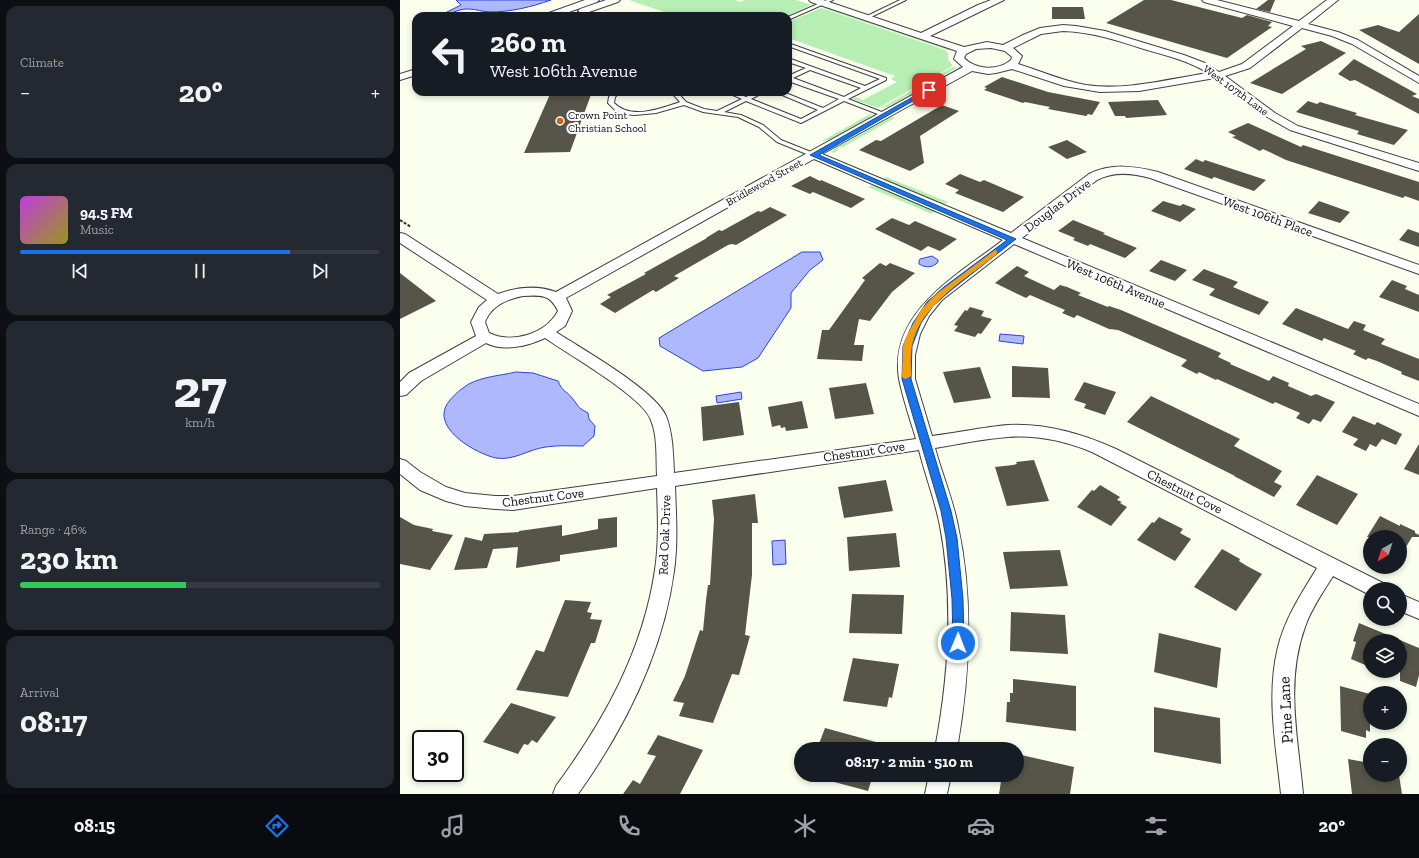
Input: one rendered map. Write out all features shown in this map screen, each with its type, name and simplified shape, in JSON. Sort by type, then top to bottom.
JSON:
[{"type":"street","points":[[560,12],[594,0]]},
{"type":"street","points":[[582,12],[615,0]]},
{"type":"street","points":[[814,0],[828,2],[964,50]]},
{"type":"street","points":[[922,36],[981,7],[999,0]]},
{"type":"street","points":[[1207,0],[1328,31],[1349,39],[1419,80]]},
{"type":"street","points":[[1011,65],[1075,85],[1106,89],[1144,87],[1217,75],[1246,66],[1333,0]]},
{"type":"street","name":"West 107th Lane","points":[[1005,48],[1032,34],[1044,30],[1064,28],[1087,30],[1183,57],[1200,64],[1217,75],[1285,124],[1314,135],[1419,168]]},
{"type":"street","points":[[983,45],[1005,48],[1017,56],[1016,61],[1011,65],[992,70],[971,67],[963,63],[960,59],[960,54],[964,50],[983,45]]},
{"type":"street","points":[[400,69],[412,64]]},
{"type":"street","name":"Bridlewood Street","points":[[557,297],[971,67]]},
{"type":"street","points":[[400,78],[412,74]]},
{"type":"street","name":"West 106th Avenue","points":[[814,155],[1419,410]]},
{"type":"street","name":"Douglas Drive","points":[[947,742],[955,693],[959,631],[955,558],[947,518],[907,379],[906,355],[911,335],[924,312],[938,297],[1093,178],[1100,174],[1114,170]]},
{"type":"street","name":"West 106th Place","points":[[1114,170],[1131,170],[1154,175],[1419,270]]},
{"type":"street","points":[[400,237],[497,300]]},
{"type":"street","points":[[529,292],[542,292],[557,297],[563,303],[564,314],[557,326],[547,333],[529,340],[498,342],[485,336],[479,330],[479,318],[484,310],[497,300],[516,293],[529,292]]},
{"type":"street","name":"Red Oak Drive","points":[[547,333],[640,394],[653,408],[660,419],[663,432],[665,480],[665,569],[659,603],[650,635],[635,673],[615,713],[599,742],[564,794]]},
{"type":"street","points":[[400,391],[420,374],[485,336]]},
{"type":"street","name":"Chestnut Cove","points":[[400,464],[424,484],[440,493],[460,499],[513,503],[925,442],[1018,430],[1054,434],[1076,438],[1110,453],[1363,582]]},
{"type":"street","name":"Pine Lane","points":[[1292,794],[1282,704],[1284,664],[1289,642],[1301,611],[1329,565]]},
{"type":"street","points":[[1407,605],[1419,611]]},
{"type":"street","points":[[936,794],[939,782]]},
{"type":"lane","points":[[867,17],[904,0]]},
{"type":"lane","points":[[792,17],[828,2]]},
{"type":"lane","points":[[739,96],[801,121],[884,79],[792,45]]},
{"type":"lane","points":[[792,61],[865,88]]},
{"type":"lane","points":[[792,76],[810,68]]},
{"type":"lane","points":[[792,80],[885,115]]},
{"type":"lane","points":[[613,96],[611,103],[613,106],[630,113],[660,111],[684,103]]},
{"type":"lane","points":[[678,96],[684,103],[703,110],[739,116],[761,126],[779,141],[814,155]]},
{"type":"lane","points":[[719,112],[752,96]]},
{"type":"lane","points":[[788,96],[823,110]]},
{"type":"path","points":[[400,220],[413,228]]},
{"type":"green space","points":[[629,0],[735,0],[740,2],[745,0],[796,0],[811,5],[792,14],[792,12],[664,12]]},
{"type":"green space","points":[[821,8],[945,50],[948,53],[948,59],[952,65],[951,67],[878,108],[852,99],[856,97],[863,100],[897,82],[891,79],[895,76],[792,39],[792,20]]},
{"type":"green space","points":[[823,8],[832,9],[952,49],[948,50]]},
{"type":"green space","points":[[953,67],[957,68],[888,107],[881,108]]},
{"type":"green space","points":[[872,113],[869,118],[832,139],[820,142]]},
{"type":"green space","points":[[891,117],[895,118],[843,147],[837,148],[838,150],[834,153],[831,152],[835,148]]},
{"type":"green space","points":[[886,177],[948,202],[944,204],[883,179]]},
{"type":"green space","points":[[872,185],[935,211],[932,214],[868,187]]},
{"type":"water","points":[[456,0],[551,0],[528,7],[498,12],[465,9],[447,12],[461,5]]},
{"type":"water","points":[[802,252],[820,252],[823,260],[810,270],[791,293],[791,308],[758,358],[742,367],[703,371],[660,346],[659,338]]},
{"type":"water","points":[[932,256],[938,260],[938,262],[934,265],[926,267],[919,264],[920,259]]},
{"type":"water","points":[[1000,334],[1024,336],[1023,344],[999,341]]},
{"type":"water","points":[[516,372],[533,373],[558,381],[561,388],[570,395],[579,408],[588,413],[589,419],[595,426],[594,436],[583,446],[546,447],[509,458],[496,458],[488,456],[478,452],[459,440],[446,424],[444,415],[446,406],[451,398],[461,389],[474,381]]},
{"type":"water","points":[[741,392],[742,399],[717,403],[716,396]]},
{"type":"water","points":[[785,540],[786,564],[773,565],[772,541]]},
{"type":"building","points":[[1144,0],[1171,0],[1242,18],[1247,15],[1272,22],[1268,26],[1272,27],[1227,58],[1106,23]]},
{"type":"building","points":[[1268,0],[1275,0],[1270,12],[1256,9]]},
{"type":"building","points":[[1052,7],[1083,7],[1085,19],[1052,19]]},
{"type":"building","points":[[1419,14],[1419,64],[1359,30],[1378,25],[1399,32]]},
{"type":"building","points":[[1321,41],[1346,53],[1282,94],[1250,83],[1306,49],[1301,46]]},
{"type":"building","points":[[1354,59],[1417,94],[1412,96],[1419,99],[1419,114],[1355,80],[1350,81],[1338,74]]},
{"type":"building","points":[[1002,77],[1048,92],[1100,102],[1092,115],[1088,114],[1086,116],[1048,109],[1050,107],[1025,102],[1023,103],[984,90],[987,88],[984,87]]},
{"type":"building","name":"Crown Point Christian School","points":[[549,96],[591,96],[570,152],[524,153]]},
{"type":"building","points":[[1158,100],[1167,115],[1126,118],[1125,116],[1115,116],[1108,102]]},
{"type":"building","points":[[1308,101],[1317,104],[1320,102],[1357,113],[1355,115],[1408,130],[1394,145],[1357,134],[1359,131],[1296,112]]},
{"type":"building","points":[[942,105],[959,111],[920,136],[924,163],[910,171],[859,150],[876,140],[881,141]]},
{"type":"building","points":[[1248,123],[1301,147],[1303,145],[1419,182],[1419,201],[1405,196],[1403,198],[1286,160],[1263,149],[1260,151],[1232,137],[1236,136],[1228,132]]},
{"type":"building","points":[[1067,140],[1087,152],[1067,159],[1048,147]]},
{"type":"building","points":[[1196,159],[1203,162],[1205,160],[1266,180],[1254,191],[1214,177],[1212,179],[1184,169]]},
{"type":"building","points":[[960,174],[980,182],[984,180],[1024,197],[1003,212],[955,193],[959,190],[945,184]]},
{"type":"building","points":[[810,176],[865,199],[851,208],[813,192],[810,194],[791,186]]},
{"type":"building","points":[[1163,201],[1180,206],[1183,204],[1196,209],[1180,222],[1151,211]]},
{"type":"building","points":[[1319,201],[1350,212],[1340,223],[1308,213]]},
{"type":"building","points":[[770,207],[787,215],[736,245],[728,245],[674,276],[679,278],[656,292],[653,290],[615,313],[600,304],[611,297],[607,295],[646,274],[644,273],[719,230],[722,231],[758,211],[761,212]]},
{"type":"building","points":[[892,218],[909,225],[915,221],[957,239],[940,251],[928,246],[921,251],[875,229]]},
{"type":"building","points":[[1073,220],[1137,248],[1125,258],[1090,244],[1088,246],[1073,240],[1075,238],[1058,231]]},
{"type":"building","points":[[1408,229],[1419,233],[1419,247],[1399,240]]},
{"type":"building","points":[[1161,260],[1187,270],[1175,281],[1149,271]]},
{"type":"building","points":[[880,263],[886,266],[890,263],[915,273],[892,292],[870,321],[859,319],[854,345],[864,345],[862,361],[817,359],[822,330],[829,330],[865,280],[862,278]]},
{"type":"building","points":[[1017,266],[1029,272],[1024,276],[1054,290],[1060,285],[1067,287],[1081,293],[1078,295],[1108,307],[1121,310],[1221,353],[1218,357],[1231,363],[1230,364],[1269,381],[1273,376],[1289,383],[1288,386],[1311,396],[1316,394],[1335,402],[1321,422],[1313,419],[1309,424],[1296,418],[1300,413],[1275,402],[1273,404],[1199,372],[1197,374],[1181,366],[1187,360],[1118,330],[1109,329],[1077,315],[1074,318],[1062,313],[1065,310],[1030,295],[1026,298],[995,283]]},
{"type":"building","points":[[1204,269],[1238,282],[1233,287],[1269,302],[1259,315],[1209,295],[1215,289],[1192,280]]},
{"type":"building","points":[[400,273],[436,301],[400,319]]},
{"type":"building","points":[[1392,280],[1407,286],[1405,289],[1419,295],[1419,312],[1379,297]]},
{"type":"building","points":[[970,307],[984,311],[981,316],[992,319],[981,334],[978,333],[975,337],[954,331],[958,326],[954,325],[965,310],[967,311]]},
{"type":"building","points":[[1296,308],[1348,329],[1354,321],[1366,325],[1363,330],[1385,339],[1381,344],[1419,359],[1419,381],[1401,374],[1402,372],[1377,361],[1368,358],[1366,360],[1353,354],[1356,351],[1324,338],[1322,341],[1282,324]]},
{"type":"building","points":[[1012,366],[1048,368],[1050,398],[1012,397]]},
{"type":"building","points":[[980,367],[991,398],[954,403],[943,372]]},
{"type":"building","points":[[1084,382],[1116,392],[1105,415],[1084,408],[1086,404],[1074,400]]},
{"type":"building","points":[[866,383],[874,414],[835,419],[829,388]]},
{"type":"building","points":[[1151,396],[1240,439],[1234,446],[1282,471],[1274,482],[1282,486],[1274,497],[1127,422]]},
{"type":"building","points":[[802,401],[808,428],[786,431],[785,427],[781,428],[780,425],[772,427],[768,407]]},
{"type":"building","points":[[739,402],[744,435],[703,441],[701,407]]},
{"type":"building","points":[[1353,416],[1375,425],[1377,422],[1402,434],[1396,445],[1382,439],[1376,447],[1370,444],[1366,451],[1353,445],[1358,439],[1342,432]]},
{"type":"building","points":[[1419,444],[1419,475],[1404,469]]},
{"type":"building","points":[[1034,460],[1049,501],[1007,506],[995,467],[1017,464],[1016,462]]},
{"type":"building","points":[[1317,475],[1358,494],[1337,525],[1296,505]]},
{"type":"building","points":[[886,480],[893,511],[844,518],[838,487]]},
{"type":"building","points":[[1100,485],[1120,497],[1117,500],[1122,502],[1120,503],[1127,507],[1111,526],[1077,507],[1092,490],[1094,491]]},
{"type":"building","points":[[755,494],[758,523],[752,523],[752,575],[745,635],[750,636],[739,675],[732,674],[713,723],[679,716],[684,703],[673,701],[685,676],[700,630],[703,631],[708,585],[710,585],[714,519],[712,500]]},
{"type":"building","points":[[1380,516],[1400,526],[1400,524],[1415,531],[1419,537],[1412,537],[1407,545],[1407,530],[1371,530]]},
{"type":"building","points":[[400,517],[414,525],[433,529],[432,531],[453,535],[430,570],[400,564]]},
{"type":"building","points":[[617,517],[617,547],[560,555],[560,561],[516,568],[518,547],[493,549],[487,568],[454,570],[465,537],[482,541],[484,534],[519,532],[562,525],[562,536],[598,529],[598,519]]},
{"type":"building","points":[[1159,517],[1183,529],[1180,533],[1191,539],[1175,561],[1137,540],[1152,522],[1154,523]]},
{"type":"building","points":[[896,533],[900,567],[849,571],[847,537]]},
{"type":"building","points":[[1222,549],[1262,574],[1236,611],[1194,587]]},
{"type":"building","points":[[1060,550],[1068,586],[1010,589],[1003,552]]},
{"type":"building","points":[[852,594],[904,595],[902,634],[849,633]]},
{"type":"building","points":[[565,600],[591,602],[587,612],[592,613],[590,619],[602,620],[595,643],[591,643],[568,697],[516,690],[536,650],[544,652]]},
{"type":"building","points":[[1011,612],[1065,615],[1068,654],[1010,651]]},
{"type":"building","points":[[1359,623],[1363,626],[1385,634],[1363,634],[1363,664],[1351,659],[1356,642],[1353,641]]},
{"type":"building","points":[[1159,633],[1221,648],[1217,688],[1154,672]]},
{"type":"building","points":[[1407,643],[1419,648],[1419,675],[1416,687],[1400,681],[1400,678],[1407,678]]},
{"type":"building","points":[[853,658],[899,664],[892,698],[889,697],[887,707],[843,701]]},
{"type":"building","points":[[1013,679],[1076,686],[1076,731],[1006,722],[1007,702],[1010,702],[1010,693],[1013,693]]},
{"type":"building","points":[[1340,686],[1363,692],[1363,730],[1366,730],[1366,738],[1341,731]]},
{"type":"building","points":[[511,703],[556,717],[537,743],[532,740],[528,745],[524,744],[518,754],[483,742]]},
{"type":"building","points":[[1154,707],[1220,718],[1221,764],[1154,752]]},
{"type":"building","points":[[825,728],[876,742],[820,742]]},
{"type":"building","points":[[658,735],[703,750],[680,794],[623,794],[633,780],[640,784],[656,756],[647,754]]},
{"type":"building","points":[[1024,756],[1074,767],[1070,794],[999,794],[1001,782],[1024,782]]},
{"type":"building","points":[[1348,759],[1363,762],[1363,782],[1400,782],[1402,794],[1352,794]]},
{"type":"building","points":[[834,782],[871,782],[868,791]]},
{"type":"slow traffic","points":[[906,376],[907,346],[911,335],[924,312],[930,304],[947,289],[995,253]]},
{"type":"place","name":"Crown Point Christian School","points":[[560,121]]},
{"type":"route","points":[[929,90],[814,155],[1012,239],[930,304],[917,323],[907,346],[907,379],[946,511],[956,566],[959,631],[958,643]]}]
